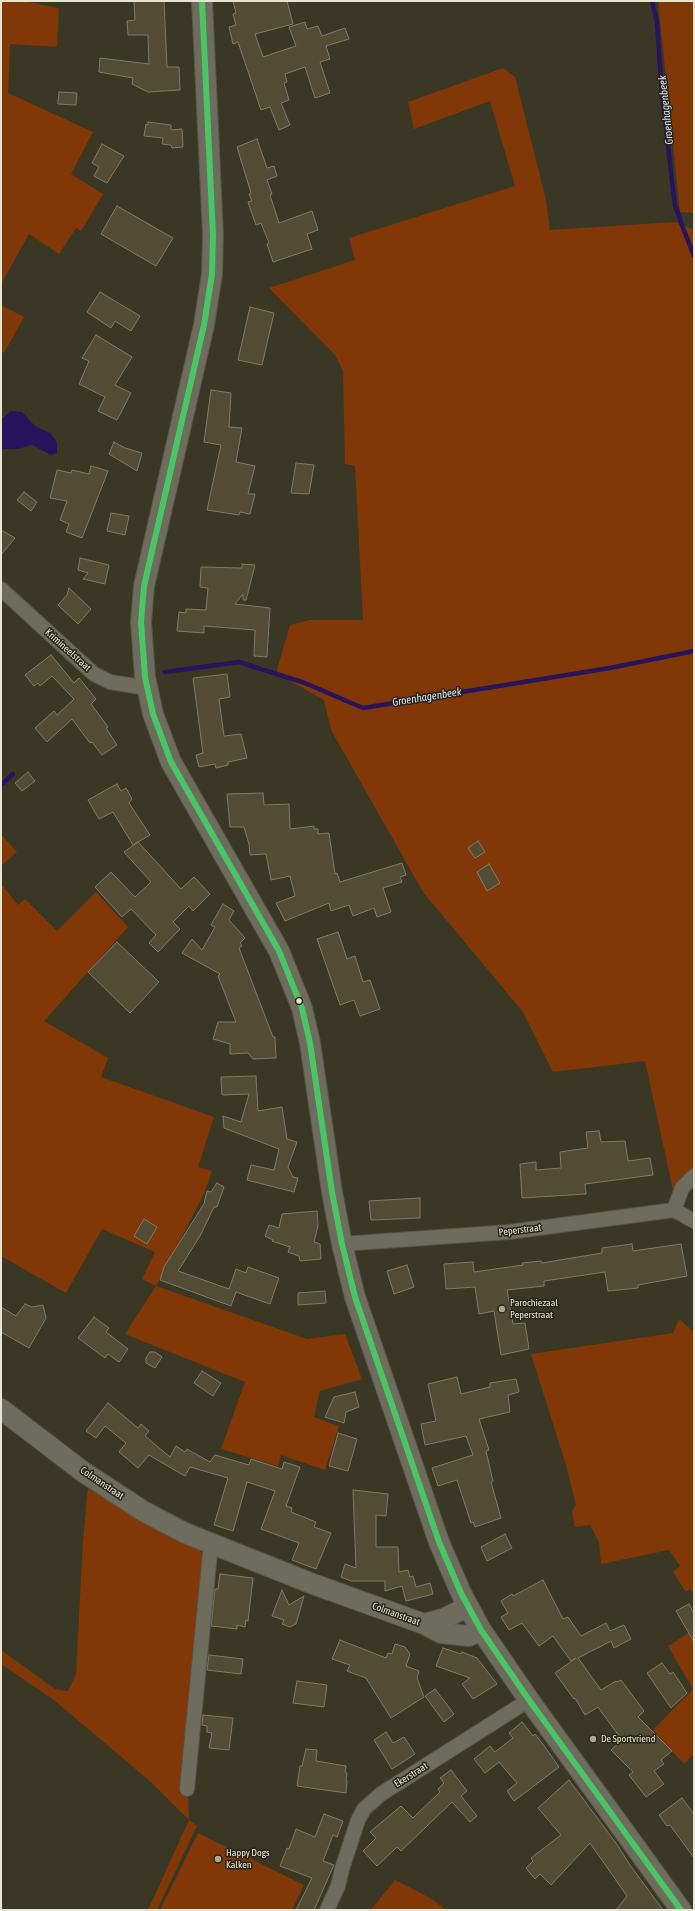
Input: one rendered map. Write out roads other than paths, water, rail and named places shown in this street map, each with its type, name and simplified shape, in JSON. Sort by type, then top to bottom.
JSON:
[{"type":"main road","points":[[202,1],[214,235],[212,274],[204,325],[144,586],[140,622],[147,688],[153,714],[171,762],[279,950],[302,1008],[310,1043],[342,1244],[355,1297],[439,1542],[467,1607],[529,1700],[680,1910]]},
{"type":"main road","name":"Colmanstraat","points":[[1,1409],[82,1471],[143,1511],[185,1533],[313,1584],[424,1624],[441,1633],[469,1636],[481,1630]]},
{"type":"main road","name":"Colmanstraat","points":[[424,1624],[443,1619],[467,1607]]},
{"type":"street","name":"Krimineelstraat","points":[[1,588],[94,674],[110,682],[147,688]]},
{"type":"street","points":[[694,1176],[682,1188],[674,1210],[694,1221]]},
{"type":"street","name":"Peperstraat","points":[[342,1244],[509,1232],[674,1210]]},
{"type":"street","points":[[187,1789],[211,1543]]},
{"type":"street","name":"Ekerstraat","points":[[327,1910],[338,1886],[358,1820],[364,1809],[382,1794],[529,1700]]},
{"type":"waterway","name":"Groenhagenbeek","points":[[652,1],[657,22],[662,94],[675,206],[680,218]]},
{"type":"waterway","name":"Groenhagenbeek","points":[[680,220],[694,256]]},
{"type":"waterway","name":"Groenhagenbeek","points":[[165,672],[239,662],[305,683],[363,708],[610,668],[694,651]]},
{"type":"waterway","name":"Groenhagenbeek","points":[[1,785],[13,774]]},
{"type":"place","name":"Parochiezaal Peperstraat","points":[[502,1309]]},
{"type":"place","name":"De Sportvriend","points":[[593,1739]]},
{"type":"place","name":"Happy Dogs Kalken","points":[[218,1859]]}]
